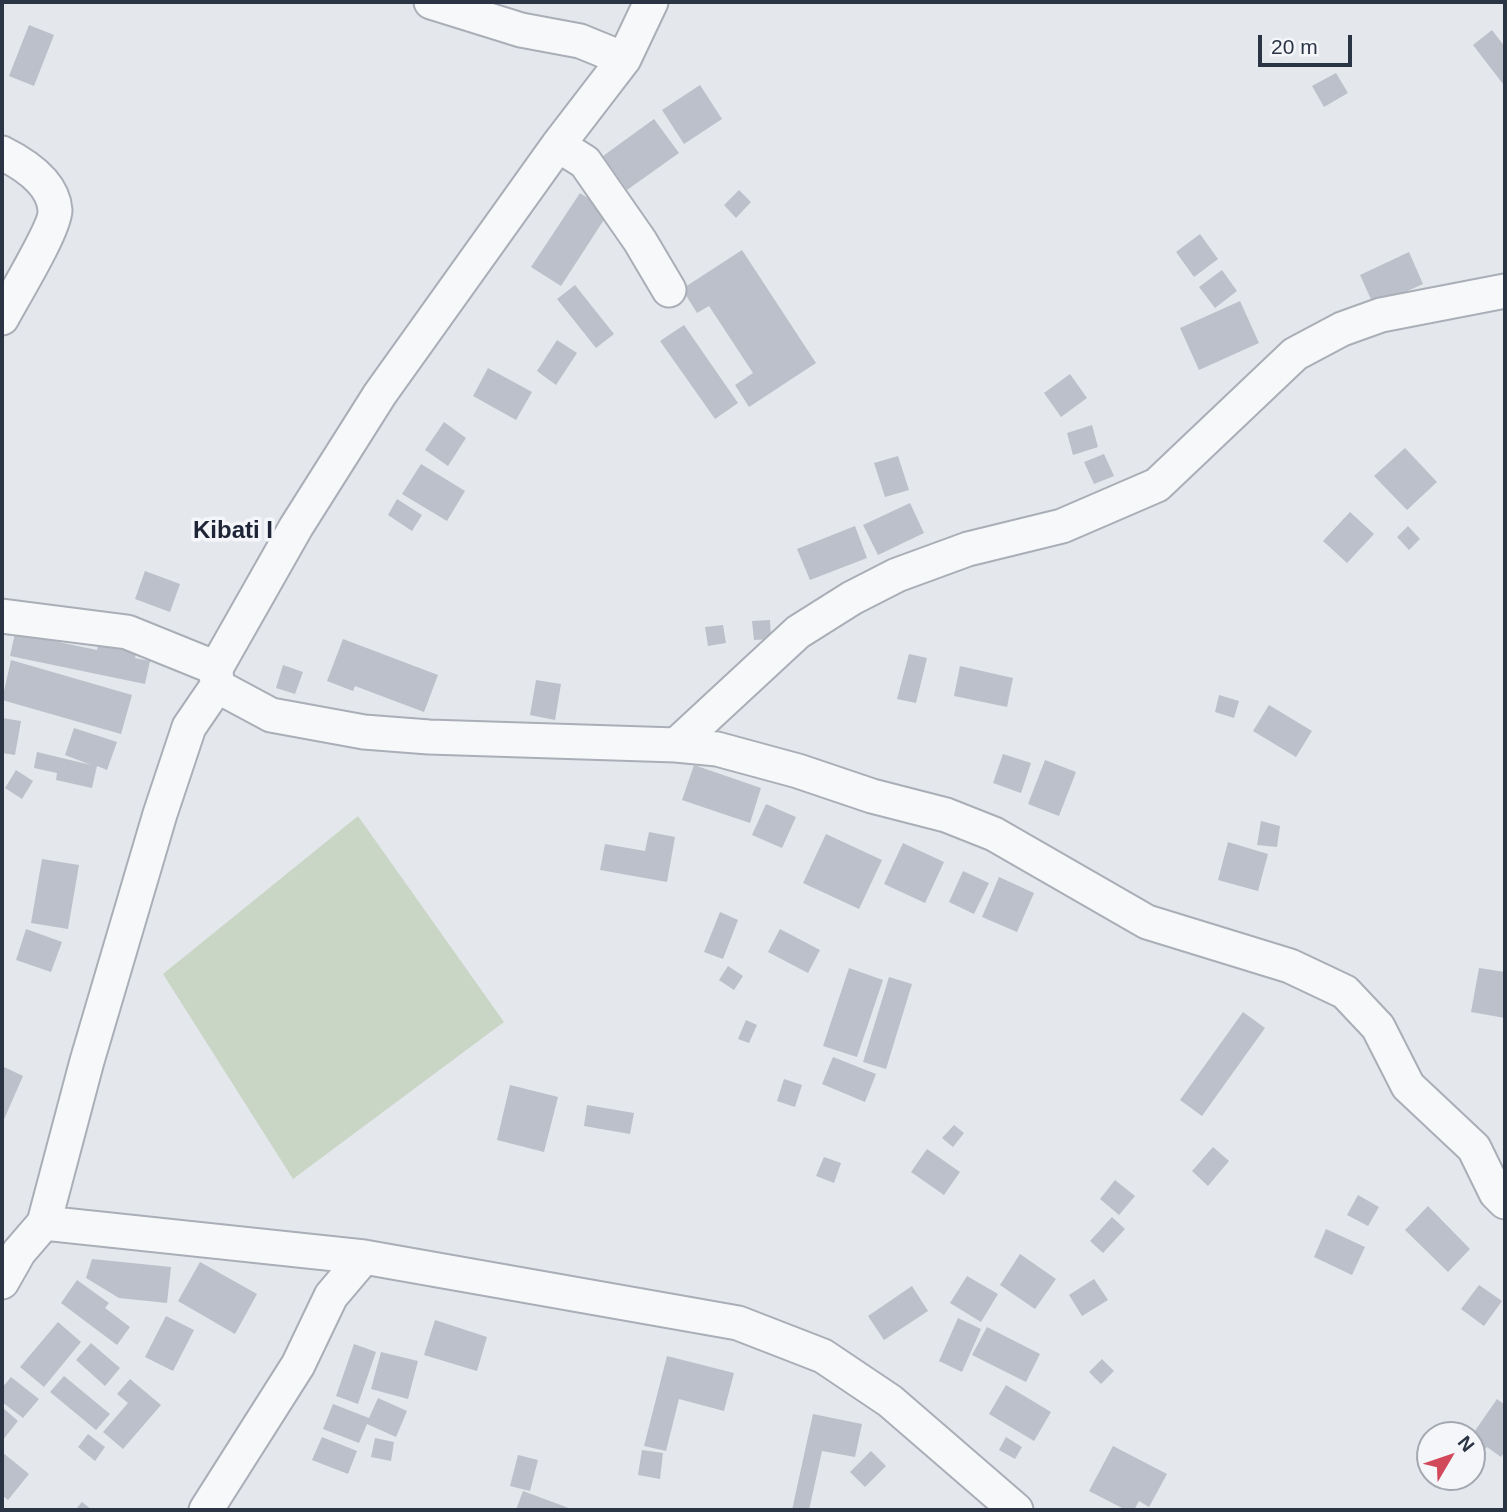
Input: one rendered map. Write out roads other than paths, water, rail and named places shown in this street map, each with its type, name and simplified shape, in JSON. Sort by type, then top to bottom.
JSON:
[{"type":"street","points":[[431,2],[521,30],[580,41],[624,59]]},
{"type":"street","points":[[2,1282],[19,1252],[44,1223],[87,1061],[160,814],[189,727],[296,527],[380,394],[558,145],[624,59],[651,2]]},
{"type":"street","points":[[558,145],[585,162],[640,241],[669,290]]},
{"type":"street","points":[[2,153],[23,163],[48,189],[55,212],[43,244],[2,318]]},
{"type":"street","points":[[676,745],[798,632],[852,598],[897,575],[968,549],[1062,526],[1157,485],[1295,354],[1342,329],[1381,315],[1505,291]]},
{"type":"street","points":[[2,616],[127,632],[216,677],[271,715],[364,732],[429,737],[676,745],[718,749],[798,771],[872,796],[946,815],[994,834],[1147,922],[1290,966],[1345,992],[1378,1027],[1408,1086],[1474,1147],[1496,1193],[1505,1202]]},
{"type":"street","points":[[44,1223],[364,1257],[738,1323],[823,1356],[890,1401],[1016,1510]]},
{"type":"street","points":[[206,1510],[298,1365],[331,1296],[364,1257]]},
{"type":"district","name":"Kibati I","points":[[233,531]]}]
